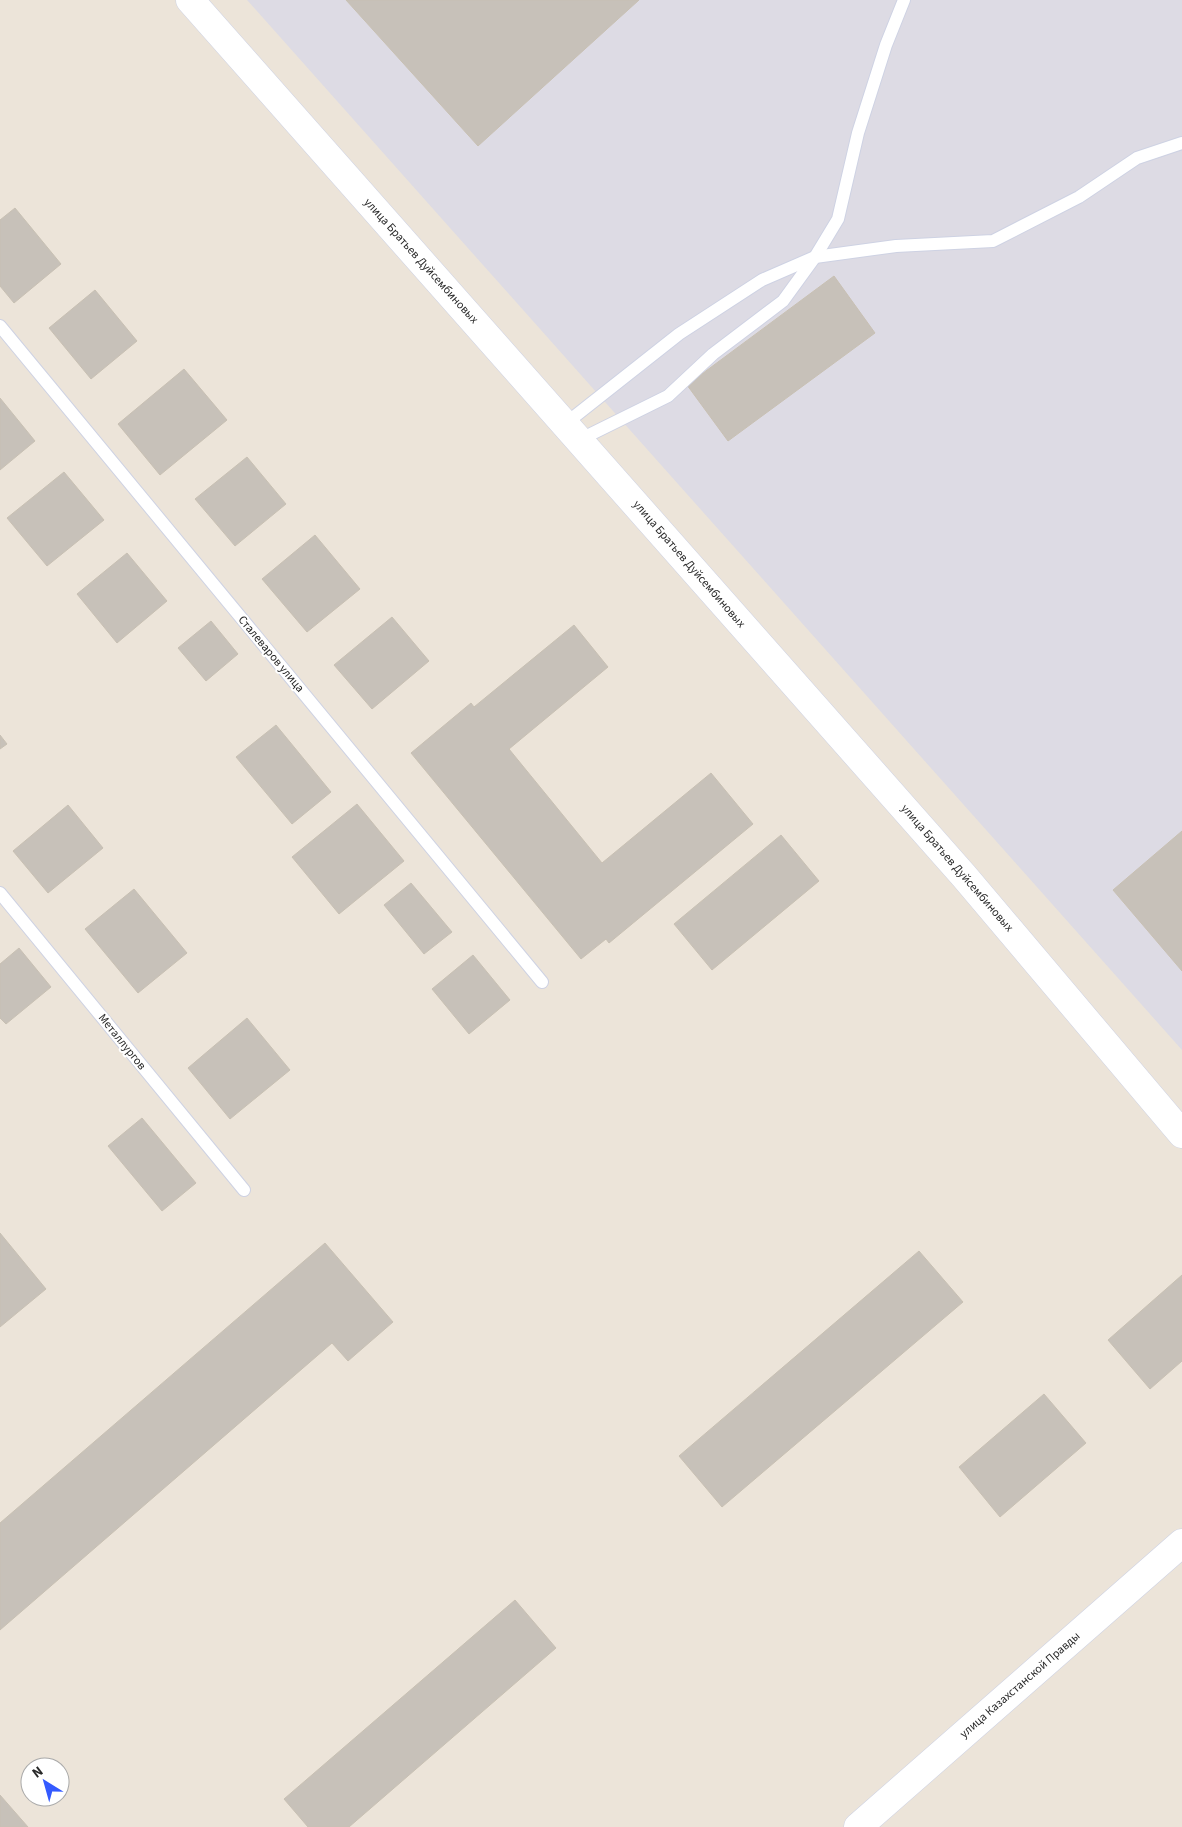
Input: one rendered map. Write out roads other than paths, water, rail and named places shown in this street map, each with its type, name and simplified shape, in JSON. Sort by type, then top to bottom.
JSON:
[{"type":"street","name":"улица Братьев Дуйсембиновых","points":[[190,0],[964,876],[1182,1134]]},
{"type":"street","name":"улица Казахстанской Правды","points":[[858,1827],[1182,1543]]},
{"type":"lane","points":[[572,432],[668,396],[713,354],[782,301],[815,257],[838,219],[858,133],[886,44],[904,0]]},
{"type":"lane","points":[[572,432],[679,334],[762,280],[815,257],[896,246],[993,241],[1079,197],[1137,158],[1182,143]]},
{"type":"lane","name":"Сталеваров улица","points":[[0,326],[542,982]]},
{"type":"lane","name":"Металлургов","points":[[0,893],[244,1190]]}]
